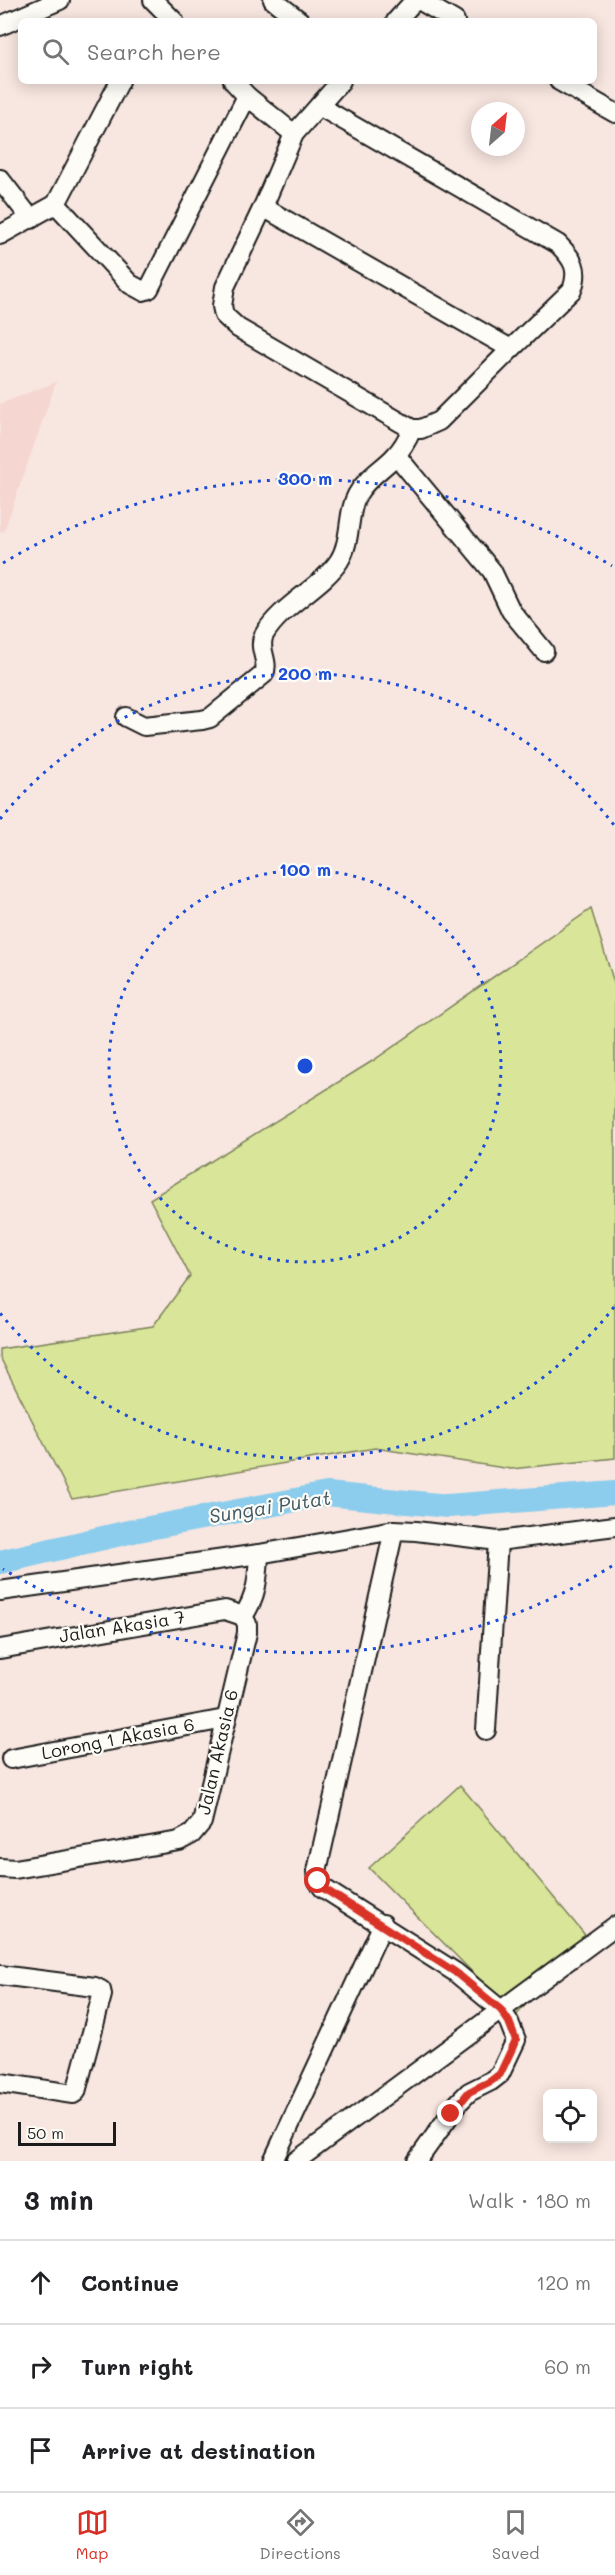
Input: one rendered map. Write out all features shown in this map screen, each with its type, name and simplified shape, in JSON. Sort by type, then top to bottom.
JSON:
[{"type":"street","points":[[0,26],[31,6],[60,0]]},
{"type":"street","points":[[273,0],[296,18]]},
{"type":"street","points":[[399,18],[417,0],[450,18]]},
{"type":"street","points":[[154,9],[169,18]]},
{"type":"street","points":[[0,235],[56,204],[118,84]]},
{"type":"street","points":[[236,84],[247,96],[294,134]]},
{"type":"street","points":[[319,106],[558,244],[576,266],[576,279],[572,290],[439,421],[421,429],[412,429],[238,328],[224,315],[222,306],[225,287],[294,134],[338,84]]},
{"type":"street","points":[[565,84],[615,113]]},
{"type":"street","points":[[56,204],[130,284],[143,291],[149,289],[247,96]]},
{"type":"street","points":[[0,179],[31,219]]},
{"type":"street","points":[[263,207],[511,349]]},
{"type":"street","points":[[126,717],[144,726],[210,718],[260,679],[266,670],[261,645],[263,637],[279,616],[338,562],[346,546],[356,496],[371,477],[396,455],[412,429]]},
{"type":"street","points":[[396,455],[492,571],[511,611],[544,651]]},
{"type":"street","points":[[0,1590],[260,1554],[394,1530],[498,1540],[615,1526]]},
{"type":"street","points":[[394,1530],[317,1870],[318,1881],[323,1888],[383,1924],[455,1972],[501,2010],[516,2040],[507,2064],[491,2081],[469,2092],[459,2102],[417,2161]]},
{"type":"street","points":[[486,1730],[498,1540]]},
{"type":"street","points":[[243,1616],[250,1607],[258,1583],[260,1554]]},
{"type":"street","name":"Jalan Akasia 7","points":[[0,1649],[225,1610],[243,1616]]},
{"type":"street","name":"Jalan Akasia 6","points":[[0,1868],[15,1869],[168,1843],[179,1841],[192,1834],[202,1822],[247,1633],[247,1624],[243,1616]]},
{"type":"street","name":"Lorong 1 Akasia 6","points":[[11,1759],[225,1719]]},
{"type":"street","points":[[273,2161],[383,1924]]},
{"type":"street","points":[[296,2161],[615,1926]]},
{"type":"street","points":[[0,1975],[95,1987],[101,1990],[102,1995],[78,2088],[73,2094],[0,2083]]},
{"type":"shaded area","points":[[56,382],[4,531],[0,532],[0,404]]},
{"type":"green space","points":[[591,909],[615,986],[615,1458],[511,1469],[375,1448],[72,1499],[0,1357],[0,1349],[153,1326],[190,1276],[150,1199],[374,1060]]},
{"type":"green space","points":[[460,1785],[585,1935],[516,2016],[369,1868]]},
{"type":"waterway","name":"Sungai Putat","points":[[0,1562],[133,1531],[327,1494],[448,1506],[615,1493]]},
{"type":"route","points":[[318,1881],[323,1888],[383,1924],[455,1972],[501,2010],[509,2022],[516,2040],[507,2064],[491,2081],[469,2092],[451,2114]]}]
